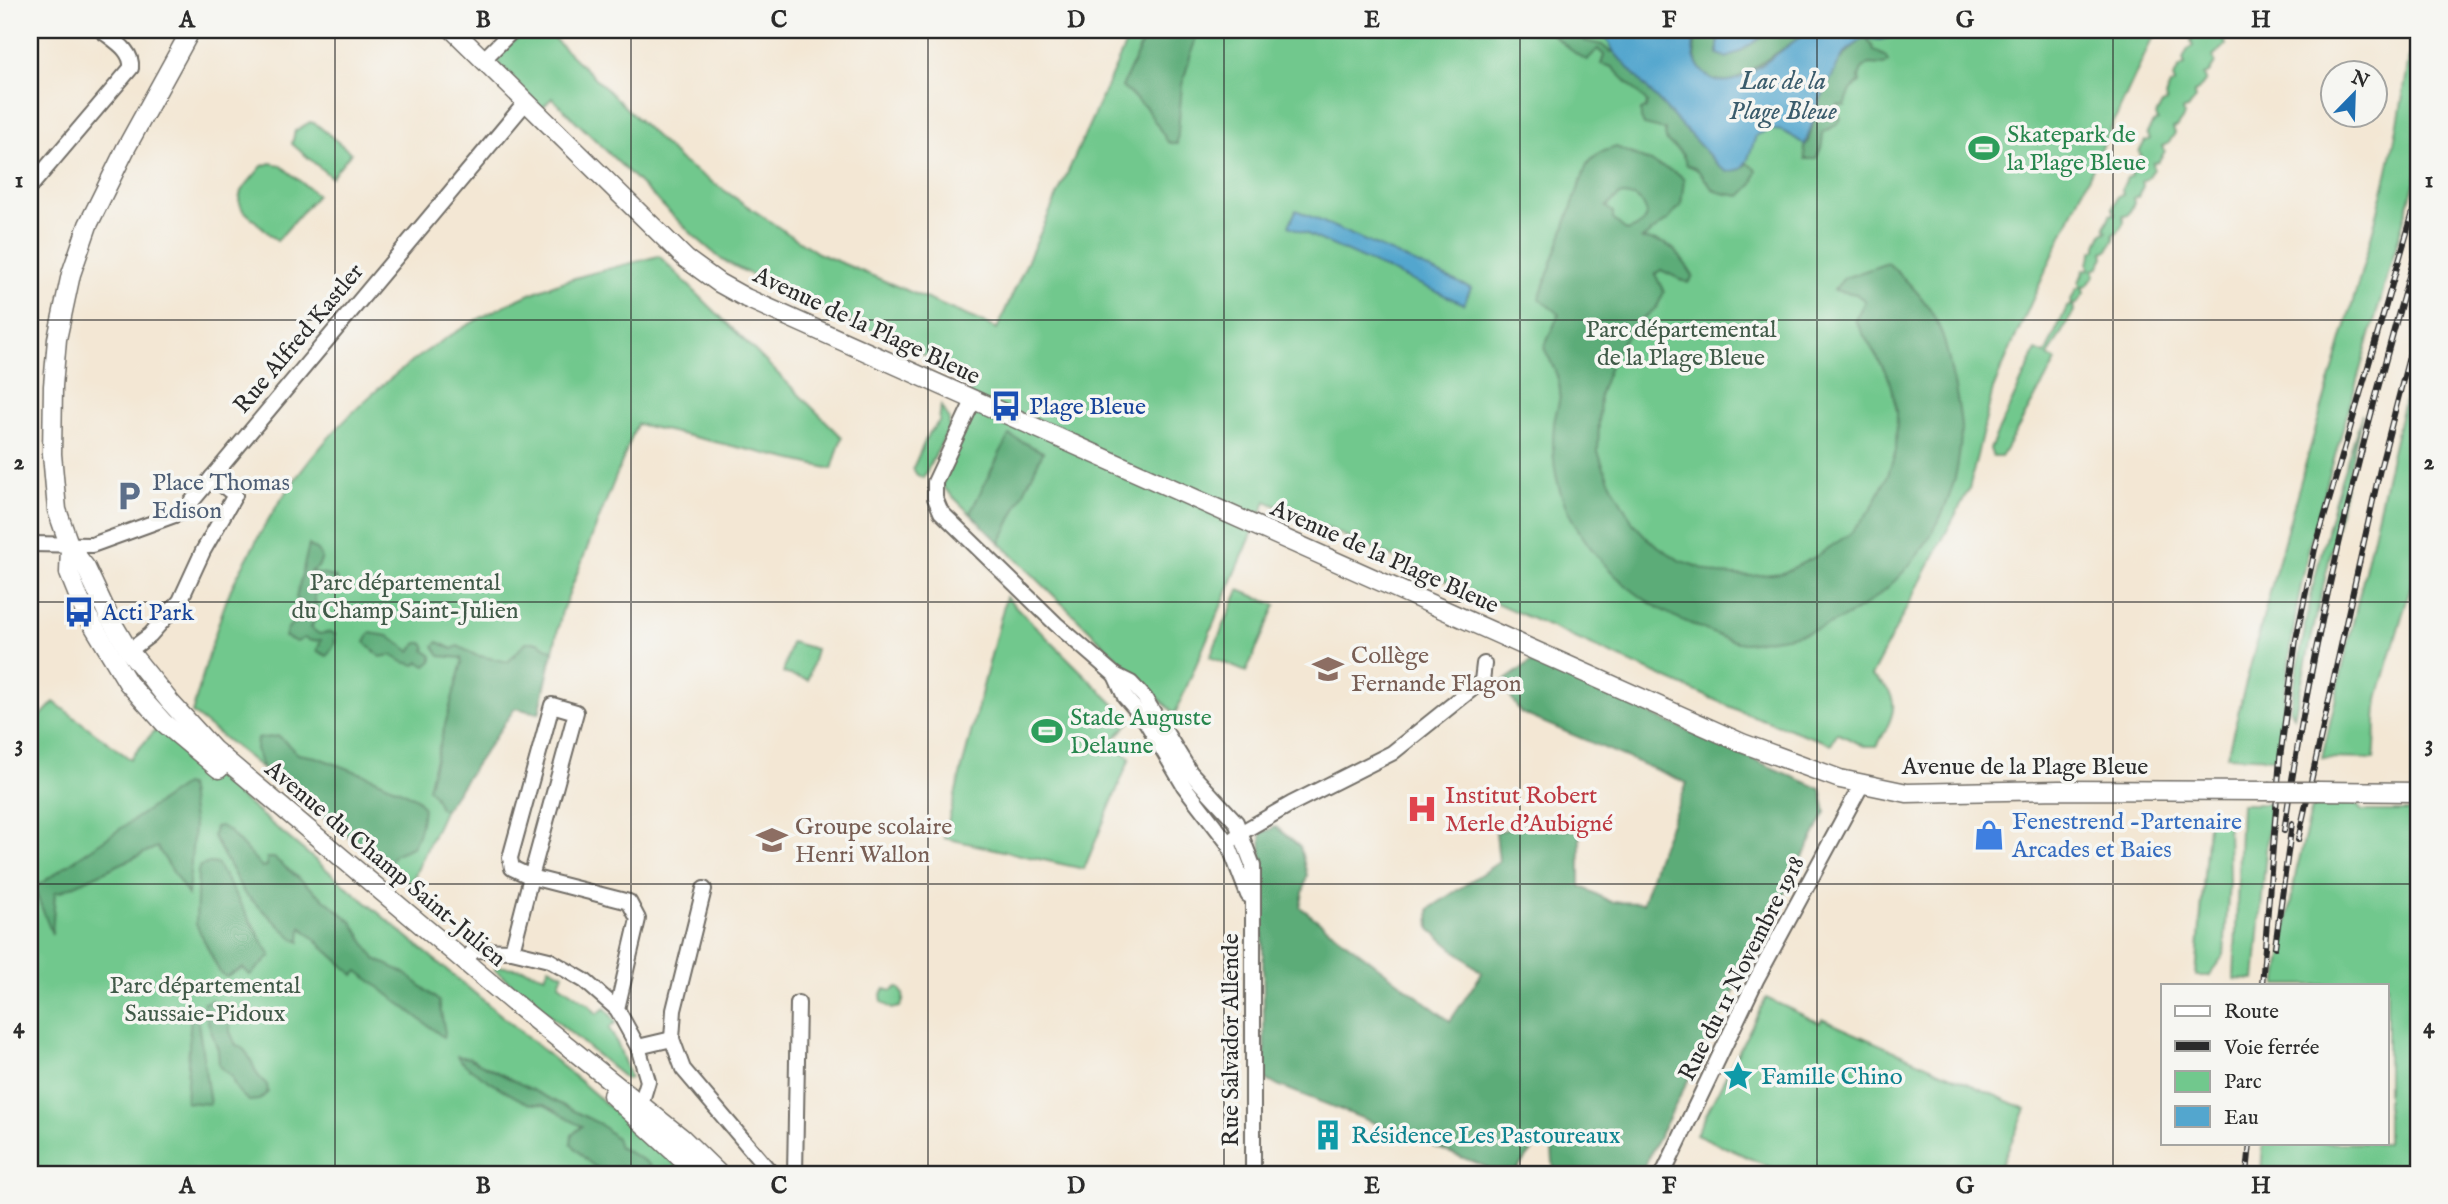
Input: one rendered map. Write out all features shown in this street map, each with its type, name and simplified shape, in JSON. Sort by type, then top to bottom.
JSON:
[{"type":"main road","name":"Avenue du Champ Saint-Julien","points":[[191,30],[126,148],[88,225],[65,297],[57,339],[52,386],[52,454],[57,510],[69,546],[69,573],[89,620],[128,683],[164,723],[481,987],[561,1048],[569,1060],[682,1138],[719,1174]]},
{"type":"main road","name":"Avenue de la Plage Bleue","points":[[453,30],[680,254],[719,283],[746,298],[1742,743],[1840,779],[1907,793],[2059,790],[2418,792]]},
{"type":"main road","name":"Avenue du Champ Saint-Julien","points":[[69,546],[86,568],[109,617],[130,651],[214,750],[632,1105],[698,1174]]},
{"type":"main road","points":[[465,961],[467,971],[481,987]]},
{"type":"street","points":[[30,187],[131,68],[132,60],[126,50],[101,30]]},
{"type":"street","points":[[484,60],[509,35]]},
{"type":"street","name":"Rue Alfred Kastler","points":[[30,544],[92,545],[183,512],[526,102]]},
{"type":"street","name":"Rue Salvador Allende","points":[[974,401],[935,482],[935,498],[941,512],[1056,624],[1115,675],[1131,683],[1144,697],[1190,772],[1223,806],[1242,832],[1253,866],[1253,1174]]},
{"type":"street","points":[[130,651],[150,635],[180,601],[203,551],[234,495],[212,477]]},
{"type":"street","points":[[1228,843],[1242,832],[1332,782],[1392,752],[1482,681],[1484,664]]},
{"type":"street","name":"Rue Salvador Allende","points":[[1115,675],[1125,697],[1145,720],[1184,786],[1228,843],[1252,906]]},
{"type":"street","points":[[512,951],[531,877],[576,712],[552,705],[510,858],[512,868],[531,877],[629,902],[638,919],[617,1009]]},
{"type":"street","name":"Rue du 11 Novembre 1918","points":[[1663,1174],[1756,980],[1862,784]]},
{"type":"street","points":[[704,889],[674,1010],[672,1039],[684,1069],[772,1174]]},
{"type":"street","points":[[465,961],[474,950],[512,951],[549,960],[585,981],[617,1009],[638,1047],[648,1081],[632,1105]]},
{"type":"street","points":[[795,1174],[798,1003]]},
{"type":"street","points":[[638,1047],[672,1039]]},
{"type":"green space","name":"Parc départemental de la Plage Bleue","points":[[530,30],[545,30],[681,161],[787,233],[818,253],[996,328],[996,331],[1132,30],[2161,30],[2151,41],[1993,389],[1969,489],[1871,676],[1889,691],[1893,708],[1888,726],[1877,746],[1864,746],[1837,733],[1831,744],[1742,712],[1266,501],[1175,714],[942,486],[957,426],[976,378],[797,298],[722,260],[552,98],[542,108],[495,60],[500,50]]},
{"type":"green space","points":[[1148,30],[1198,30],[1182,85],[1177,144],[1168,142],[1146,108],[1122,87]]},
{"type":"green space","points":[[1547,30],[1580,30],[1585,41],[1602,45],[1614,52],[1720,167],[1741,169],[1747,163],[1757,170],[1753,184],[1741,196],[1713,189],[1700,172],[1687,165],[1683,155],[1668,143],[1665,130],[1644,125],[1641,110],[1646,108],[1647,102],[1612,67],[1601,64],[1604,55],[1598,49],[1587,60]]},
{"type":"green space","points":[[1724,30],[1718,39],[1727,57],[1772,30],[1812,30],[1735,80],[1723,81],[1714,80],[1700,69],[1695,42],[1697,31]]},
{"type":"green space","points":[[2196,30],[2234,30],[2229,38],[2224,40],[2226,45],[2213,57],[2215,63],[2209,73],[2204,75],[2206,80],[2194,93],[2196,98],[2188,109],[2183,110],[2184,116],[2178,126],[2173,128],[2175,133],[2168,144],[2163,146],[2165,151],[2158,162],[2153,163],[2154,169],[2147,179],[2142,181],[2143,186],[2138,197],[2133,198],[2134,203],[2128,215],[2123,216],[2124,222],[2118,232],[2113,234],[2114,239],[2108,250],[2103,252],[2104,257],[2098,268],[2093,270],[2095,275],[2087,286],[2082,287],[2084,293],[2077,304],[2073,305],[2074,311],[2048,356],[2056,361],[2003,454],[2001,457],[1993,457],[1990,449],[2036,350],[2045,354],[2067,307],[2072,305],[2071,300],[2076,289],[2080,287],[2079,282],[2084,270],[2089,269],[2088,263],[2093,251],[2097,249],[2102,234],[2107,232],[2105,227],[2110,215],[2115,214],[2113,208],[2118,196],[2123,195],[2122,189],[2127,178],[2132,176],[2131,171],[2142,157],[2139,152],[2145,141],[2150,139],[2147,133],[2153,123],[2158,121],[2156,115],[2162,104],[2167,102],[2165,97],[2170,86],[2175,83],[2173,78],[2180,67],[2185,65],[2183,59],[2188,49],[2193,46],[2191,41]]},
{"type":"green space","points":[[2412,30],[2418,30],[2418,171],[2311,538],[2297,605],[2276,758],[2227,756],[2309,451],[2376,220],[2398,126]]},
{"type":"green space","points":[[1865,38],[1888,62],[1884,65],[1869,64],[1862,68],[1860,82],[1851,90],[1845,106],[1838,105],[1835,110],[1841,118],[1839,122],[1823,132],[1816,159],[1805,159],[1804,147],[1827,84],[1843,58]]},
{"type":"green space","points":[[310,122],[351,153],[331,177],[292,144],[295,131]]},
{"type":"green space","points":[[1616,147],[1679,174],[1684,180],[1681,205],[1669,219],[1642,239],[1668,245],[1683,260],[1693,276],[1688,283],[1661,270],[1655,274],[1664,292],[1657,307],[1633,327],[1614,355],[1600,393],[1598,452],[1608,478],[1633,523],[1649,540],[1679,560],[1718,574],[1752,576],[1783,573],[1815,557],[1851,533],[1872,508],[1888,475],[1896,450],[1897,411],[1888,376],[1855,320],[1865,301],[1856,294],[1834,290],[1844,278],[1888,263],[1907,281],[1933,315],[1945,345],[1961,428],[1954,481],[1946,506],[1920,551],[1904,572],[1864,606],[1829,625],[1791,636],[1747,643],[1716,635],[1673,616],[1628,587],[1603,563],[1573,521],[1561,495],[1553,453],[1560,387],[1544,348],[1559,314],[1539,299],[1587,164],[1599,153]],"holes":[[[1620,195],[1630,196],[1643,204],[1646,216],[1637,227],[1627,231],[1613,219],[1613,212],[1606,207]]]},
{"type":"green space","points":[[270,163],[280,165],[317,195],[277,241],[242,209],[239,200],[241,191],[262,166]]},
{"type":"green space","name":"Parc départemental du Champ Saint-Julien","points":[[659,256],[842,437],[832,469],[637,424],[562,611],[539,713],[515,708],[449,800],[414,877],[408,883],[192,713],[230,591],[276,507],[304,467],[335,430],[406,366],[446,338],[532,293],[579,277]]},
{"type":"green space","points":[[2418,347],[2418,561],[2379,695],[2374,759],[2322,758],[2406,391]]},
{"type":"green space","points":[[941,405],[949,419],[949,429],[923,478],[916,474],[913,468],[928,434],[939,422]]},
{"type":"green space","points":[[2362,414],[2294,716],[2290,708],[2313,586],[2335,499]]},
{"type":"green space","points":[[1009,435],[1043,452],[1000,543],[970,513]]},
{"type":"green space","points":[[309,545],[322,558],[318,567],[310,572],[335,577],[338,581],[331,593],[314,591],[317,615],[311,628],[319,634],[335,634],[335,644],[327,656],[317,651],[321,640],[311,641],[304,638],[297,642],[285,637],[290,626],[300,621],[307,613],[308,606],[296,598]]},
{"type":"green space","points":[[1239,590],[1276,605],[1246,672],[1210,657]]},
{"type":"green space","name":"Stade Auguste Delaune","points":[[1006,597],[1131,721],[1112,741],[1130,758],[1084,869],[944,838]]},
{"type":"green space","points":[[370,633],[388,636],[410,651],[418,643],[423,643],[426,648],[424,650],[432,656],[432,661],[426,666],[419,662],[416,665],[403,662],[391,655],[380,657],[365,642]]},
{"type":"green space","points":[[438,642],[452,649],[458,646],[475,655],[508,662],[526,642],[538,642],[553,651],[539,713],[515,708],[445,809],[440,808],[428,788],[462,662],[461,658],[440,656],[434,646]]},
{"type":"green space","points":[[791,642],[816,649],[808,680],[783,673]]},
{"type":"green space","points":[[1531,662],[1821,789],[1826,812],[1640,1174],[1554,1174],[1552,1150],[1541,1140],[1513,1174],[1504,1174],[1265,1080],[1261,833],[1276,827],[1300,847],[1307,875],[1300,907],[1450,1021],[1482,973],[1430,929],[1429,909],[1499,862],[1496,832],[1525,825],[1580,831],[1580,886],[1611,902],[1643,903],[1657,857],[1687,783],[1521,713],[1501,683]]},
{"type":"green space","name":"Parc départemental Saussaie-Pidoux","points":[[54,702],[130,759],[157,728],[574,1076],[687,1174],[30,1174],[30,727]]},
{"type":"green space","points":[[279,736],[298,754],[316,757],[371,777],[415,797],[423,806],[420,827],[412,847],[395,854],[387,866],[263,770],[256,749],[257,739]]},
{"type":"green space","points":[[184,785],[188,786],[194,827],[188,895],[157,847],[55,892],[52,934],[34,888]]},
{"type":"green space","points":[[2354,802],[2362,811],[2418,811],[2418,1174],[2261,1174],[2263,1144],[2388,1144],[2388,984],[2277,984],[2296,872],[2312,808]]},
{"type":"green space","points":[[2241,804],[2270,804],[2255,980],[2234,979]]},
{"type":"green space","points":[[2209,812],[2219,814],[2228,825],[2229,882],[2224,955],[2208,976],[2196,976]]},
{"type":"green space","points":[[221,826],[229,831],[262,867],[267,866],[267,858],[274,858],[352,922],[375,959],[405,973],[439,1001],[445,1033],[443,1037],[358,971],[354,975],[301,927],[300,942],[294,939],[244,893],[213,836],[215,827]]},
{"type":"green space","points":[[217,864],[271,956],[250,975],[243,968],[226,977],[219,971],[196,924],[198,871],[200,866]]},
{"type":"green space","points":[[495,966],[524,969],[545,976],[549,967],[563,974],[559,984],[589,1005],[597,1014],[605,1008],[616,1022],[609,1028],[630,1078],[626,1079],[495,970]]},
{"type":"green space","points":[[897,987],[903,994],[903,1002],[900,1007],[892,1009],[882,1002],[881,994],[885,989],[892,991]]},
{"type":"green space","points":[[1766,998],[1820,1023],[1822,1019],[2026,1109],[1997,1174],[1785,1174],[1696,1134]]},
{"type":"green space","points":[[211,1000],[216,1002],[221,1015],[230,1022],[230,1032],[236,1045],[246,1052],[257,1074],[267,1085],[268,1092],[259,1100],[249,1101],[236,1088],[232,1077],[219,1066],[218,1050],[203,1008],[204,1003]]},
{"type":"green space","points":[[191,1009],[194,1010],[198,1022],[210,1104],[186,1102]]},
{"type":"green space","points":[[457,1056],[469,1058],[600,1124],[616,1138],[619,1147],[645,1161],[653,1169],[651,1173],[642,1174],[629,1170],[612,1173],[597,1168],[571,1143],[572,1135],[582,1126],[544,1105],[528,1103],[513,1095],[478,1074]]},
{"type":"water","name":"Lac de la Plage Bleue","points":[[1844,28],[1917,30],[1880,40],[1865,38],[1849,49],[1843,55],[1820,100],[1805,145],[1782,131],[1763,132],[1756,136],[1748,159],[1741,169],[1727,172],[1628,68],[1614,52],[1601,30],[1697,30],[1693,50],[1695,60],[1701,70],[1713,79],[1726,81],[1756,69],[1810,31]]},
{"type":"water","points":[[1724,30],[1772,30],[1727,58],[1718,54],[1718,39]]},
{"type":"water","points":[[1296,210],[1471,288],[1464,304],[1289,226]]},
{"type":"railway","points":[[2262,984],[2280,758],[2296,639],[2315,549],[2418,195]]},
{"type":"railway","points":[[2284,831],[2324,609],[2359,463],[2418,245]]},
{"type":"railway","points":[[2298,840],[2380,469],[2418,322]]},
{"type":"railway","points":[[2275,947],[2292,823]]},
{"type":"railway","points":[[2247,1174],[2250,1144]]},
{"type":"place","name":"Skatepark de la Plage Bleue","points":[[1984,148]]},
{"type":"place","name":"Plage Bleue","points":[[1006,406]]},
{"type":"place","name":"Place Thomas Edison","points":[[129,496]]},
{"type":"place","name":"Acti Park","points":[[79,612]]},
{"type":"place","name":"Collège Fernande Flagon","points":[[1328,669]]},
{"type":"place","name":"Stade Auguste Delaune","points":[[1047,731]]},
{"type":"place","name":"Institut Robert Merle d'Aubigné","points":[[1422,809]]},
{"type":"place","name":"Fenestrend -Partenaire Arcades et Baies","points":[[1989,835]]},
{"type":"place","name":"Groupe scolaire Henri Wallon","points":[[772,840]]},
{"type":"place","name":"Famille Chino","points":[[1738,1076]]},
{"type":"place","name":"Résidence Les Pastoureaux","points":[[1328,1135]]}]
